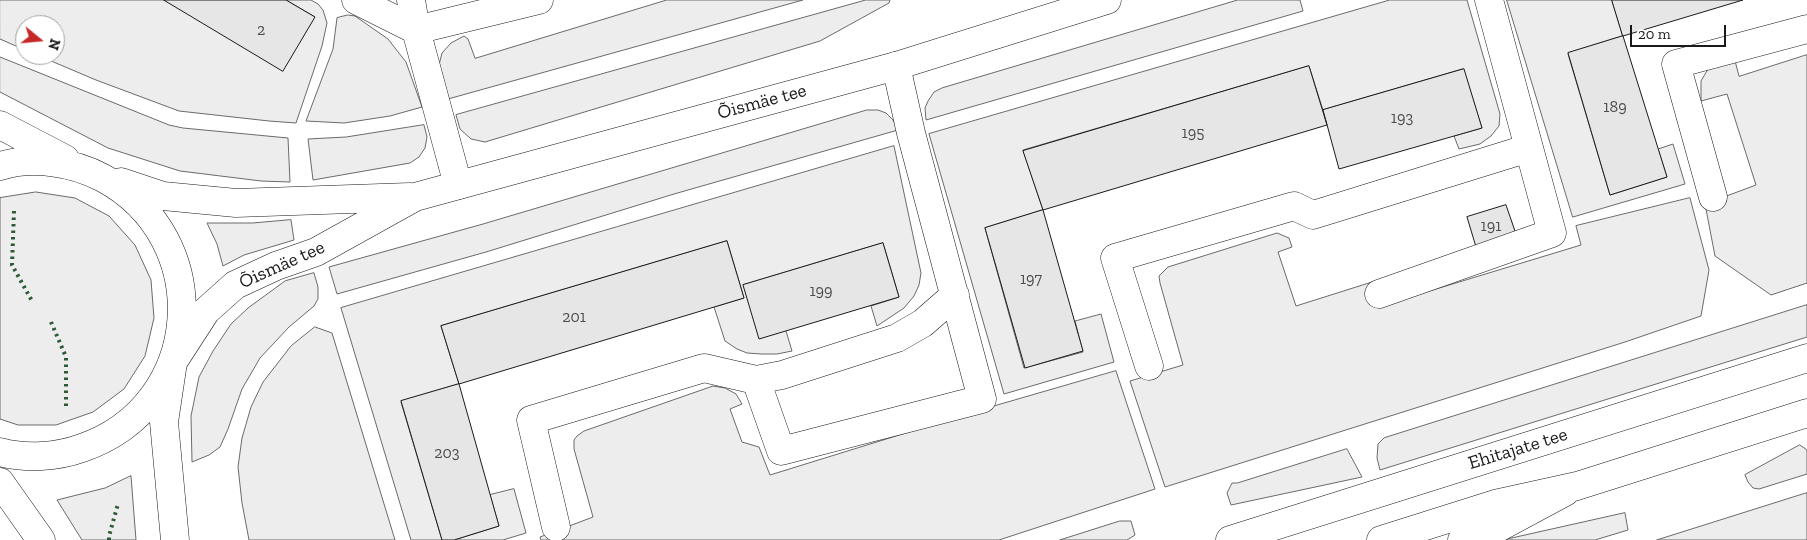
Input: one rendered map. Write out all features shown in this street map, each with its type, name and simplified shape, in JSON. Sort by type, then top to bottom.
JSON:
[{"type":"main road","points":[[356,0],[416,30],[539,0]]},
{"type":"main road","points":[[411,0],[416,30],[458,185]]},
{"type":"main road","name":"Õismäe tee","points":[[175,540],[164,422],[173,362],[206,311],[234,285],[276,266],[316,252],[415,197],[896,66],[1107,0]]},
{"type":"main road","points":[[1379,294],[1552,233],[1488,0]]},
{"type":"main road","points":[[1712,197],[1676,64],[1807,29]]},
{"type":"main road","points":[[756,380],[782,451],[982,399],[911,133],[896,66]]},
{"type":"main road","name":"Õismäe tee","points":[[0,124],[92,173],[164,196],[236,203],[415,197]]},
{"type":"main road","points":[[1149,366],[1114,258],[1294,206],[1313,215],[1529,148]]},
{"type":"main road","points":[[0,166],[35,162],[64,164],[92,173],[117,186],[140,204],[158,226],[171,251],[180,278],[183,307],[181,335],[173,362],[163,383],[150,402],[134,419],[116,433],[96,444],[74,451],[51,456],[28,456],[0,452]]},
{"type":"main road","points":[[556,526],[531,420],[704,368],[756,380],[782,375],[898,338],[923,323],[955,295]]},
{"type":"main road","name":"Ehitajate tee","points":[[1230,540],[1807,358]]},
{"type":"main road","points":[[1381,540],[1495,504],[1577,486],[1807,413]]},
{"type":"main road","points":[[0,482],[41,540]]},
{"type":"main road","points":[[1462,540],[1496,529],[1577,486]]},
{"type":"shaded area","points":[[0,0],[164,0],[315,17],[286,0],[311,0],[323,10],[327,23],[322,46],[296,123],[179,111],[61,65],[65,65],[65,15],[15,15],[15,46],[0,39]]},
{"type":"shaded area","points":[[667,0],[803,0],[448,99],[439,65],[442,53],[451,43],[464,36],[468,39],[475,58]]},
{"type":"shaded area","points":[[866,0],[890,0],[889,3],[820,41],[485,142],[471,139],[460,129],[456,115]]},
{"type":"shaded area","points":[[1238,0],[1300,0],[1303,11],[926,120],[925,108],[928,101],[934,92],[942,88]]},
{"type":"shaded area","points":[[1390,0],[1467,0],[1500,114],[1499,126],[1491,136],[1480,144],[1459,149],[1454,136],[1482,128],[1463,69],[1323,110],[1309,66],[1023,150],[1043,210],[985,228],[1024,368],[1083,352],[1075,321],[1101,314],[1114,362],[1004,394],[929,134]]},
{"type":"shaded area","points":[[1507,0],[1612,0],[1623,36],[1568,54],[1610,195],[1667,177],[1658,149],[1673,144],[1685,184],[1573,217]]},
{"type":"shaded area","points":[[348,15],[355,16],[388,39],[406,62],[422,107],[390,116],[344,123],[306,121],[333,49],[337,18]]},
{"type":"shaded area","points":[[1807,55],[1807,283],[1771,295],[1715,256],[1705,204],[1756,185],[1727,94],[1701,101],[1701,81],[1708,69],[1734,57],[1739,76]]},
{"type":"shaded area","points":[[0,57],[15,63],[15,65],[20,65],[169,125],[288,138],[290,182],[261,181],[180,171],[108,148],[0,92]]},
{"type":"shaded area","points":[[867,110],[878,110],[886,113],[893,120],[898,130],[337,294],[329,267],[483,224]]},
{"type":"shaded area","points":[[424,125],[427,137],[425,148],[419,157],[410,163],[313,180],[308,139],[346,137]]},
{"type":"shaded area","points":[[894,146],[921,273],[919,285],[914,296],[904,308],[877,326],[871,306],[899,297],[883,243],[744,285],[786,331],[792,351],[777,354],[761,354],[747,353],[737,349],[725,341],[714,307],[744,298],[727,241],[441,326],[459,384],[401,402],[442,540],[411,540],[341,308]]},
{"type":"shaded area","points":[[36,192],[75,198],[109,216],[135,245],[151,280],[154,318],[145,356],[124,389],[93,412],[56,425],[18,425],[0,419],[0,198]]},
{"type":"shaded area","points":[[1690,198],[1709,270],[1701,316],[1625,342],[1165,487],[1130,381],[1183,365],[1160,283],[1159,276],[1168,267],[1277,233],[1289,238],[1292,247],[1278,252],[1296,306],[1372,282],[1380,306],[1581,245],[1576,226]]},
{"type":"shaded area","points":[[291,220],[294,240],[244,255],[223,266],[217,244],[207,223],[252,223]]},
{"type":"shaded area","points":[[314,273],[318,287],[318,299],[314,306],[289,327],[260,358],[242,389],[220,447],[209,455],[192,462],[191,416],[199,377],[213,351],[231,324],[248,308],[285,281]]},
{"type":"shaded area","points":[[1807,305],[1807,337],[1380,470],[1377,458],[1378,444],[1384,438]]},
{"type":"shaded area","points":[[315,327],[332,333],[395,540],[249,540],[238,467],[242,438],[251,407],[263,382],[291,346]]},
{"type":"shaded area","points":[[1116,371],[1155,489],[999,540],[541,540],[540,537],[593,517],[574,449],[574,440],[577,436],[584,431],[713,386],[725,388],[736,394],[742,404],[730,409],[742,442],[759,447],[770,475],[980,410]]},
{"type":"shaded area","points":[[1800,445],[1807,450],[1807,474],[1759,489],[1753,488],[1748,482],[1745,475]]},
{"type":"shaded area","points":[[1347,449],[1362,477],[1231,505],[1227,493],[1232,483]]},
{"type":"shaded area","points":[[131,476],[136,540],[82,540],[57,500],[105,488]]},
{"type":"shaded area","points":[[514,489],[526,533],[503,540],[454,540],[499,526],[490,495]]},
{"type":"shaded area","points":[[1807,493],[1807,540],[1657,540]]},
{"type":"shaded area","points":[[1625,513],[1628,530],[1595,540],[1503,540]]},
{"type":"shaded area","points":[[1120,521],[1131,521],[1135,535],[1127,540],[1060,540]]},
{"type":"building","points":[[164,0],[286,0],[315,17],[283,71]]},
{"type":"building","points":[[1612,0],[1743,0],[1623,36]]},
{"type":"building","points":[[1623,36],[1667,177],[1610,195],[1568,53]]},
{"type":"building","points":[[1309,66],[1327,125],[1043,210],[1023,151]]},
{"type":"building","points":[[1464,69],[1482,128],[1339,169],[1323,110]]},
{"type":"building","points":[[1506,205],[1516,234],[1476,247],[1467,217]]},
{"type":"building","points":[[1043,210],[1083,351],[1025,368],[985,228]]},
{"type":"building","points":[[727,241],[744,298],[459,384],[441,326]]},
{"type":"building","points":[[883,243],[899,297],[759,339],[743,285]]},
{"type":"building","points":[[459,384],[499,526],[454,540],[442,540],[401,401]]},
{"type":"hedge","points":[[14,211],[12,265],[32,301]]},
{"type":"hedge","points":[[51,322],[66,357],[66,408]]},
{"type":"hedge","points":[[109,540],[118,504]]}]
